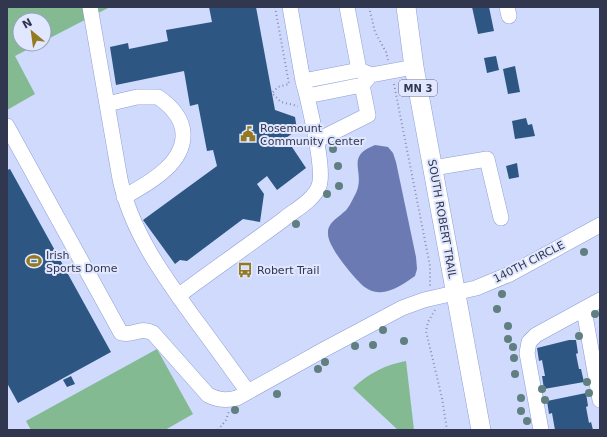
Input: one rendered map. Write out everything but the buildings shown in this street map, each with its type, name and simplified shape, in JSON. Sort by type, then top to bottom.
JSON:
[{"type":"main road","name":"SOUTH ROBERT TRAIL","points":[[406,7],[414,68],[481,430]]},
{"type":"street","points":[[90,7],[124,197],[133,221],[160,270],[248,392]]},
{"type":"street","points":[[178,296],[315,194],[320,185],[321,173],[316,141],[304,102],[304,81],[290,7]]},
{"type":"street","points":[[316,141],[368,115],[364,77],[347,7]]},
{"type":"street","points":[[304,81],[364,77],[414,68]]},
{"type":"street","points":[[304,102],[364,77]]},
{"type":"street","points":[[107,104],[137,98],[158,97],[173,109],[183,126],[184,138],[182,148],[177,157],[169,166],[153,179],[124,197]]},
{"type":"street","points":[[7,126],[12,146],[121,332],[130,334],[146,329],[153,333],[208,395],[217,399],[232,400]]},
{"type":"street","points":[[433,168],[487,158],[501,218]]},
{"type":"street","name":"140TH CIRCLE","points":[[232,400],[402,308],[424,300],[476,288],[510,274],[599,226]]},
{"type":"street","points":[[541,430],[527,353],[529,342],[536,335],[600,300]]},
{"type":"street","points":[[584,310],[600,400]]},
{"type":"path","points":[[275,7],[289,84],[278,87],[272,93],[281,102],[304,102]]},
{"type":"path","points":[[369,7],[375,32],[386,52],[391,72],[430,266],[429,282],[435,311],[428,322],[426,331],[442,398],[447,430]]},
{"type":"path","points":[[218,430],[226,420],[232,400]]},
{"type":"green space","points":[[7,7],[110,7],[52,37],[52,12],[12,12],[12,52],[23,52],[15,56],[35,94],[7,110]]},
{"type":"green space","points":[[157,349],[193,414],[165,430],[31,430],[26,421]]},
{"type":"green space","points":[[406,361],[414,430],[398,430],[353,388],[378,370]]},
{"type":"water","points":[[375,145],[388,147],[393,153],[416,257],[417,269],[415,276],[407,282],[392,290],[382,292],[369,290],[357,280],[336,253],[329,240],[328,234],[328,230],[332,223],[347,209],[356,193],[359,178],[358,160],[360,154]]},
{"type":"place","name":"Rosemount Community Center","points":[[248,134]]},
{"type":"place","name":"Irish Sports Dome","points":[[34,261]]},
{"type":"place","name":"Robert Trail","points":[[245,270]]}]
